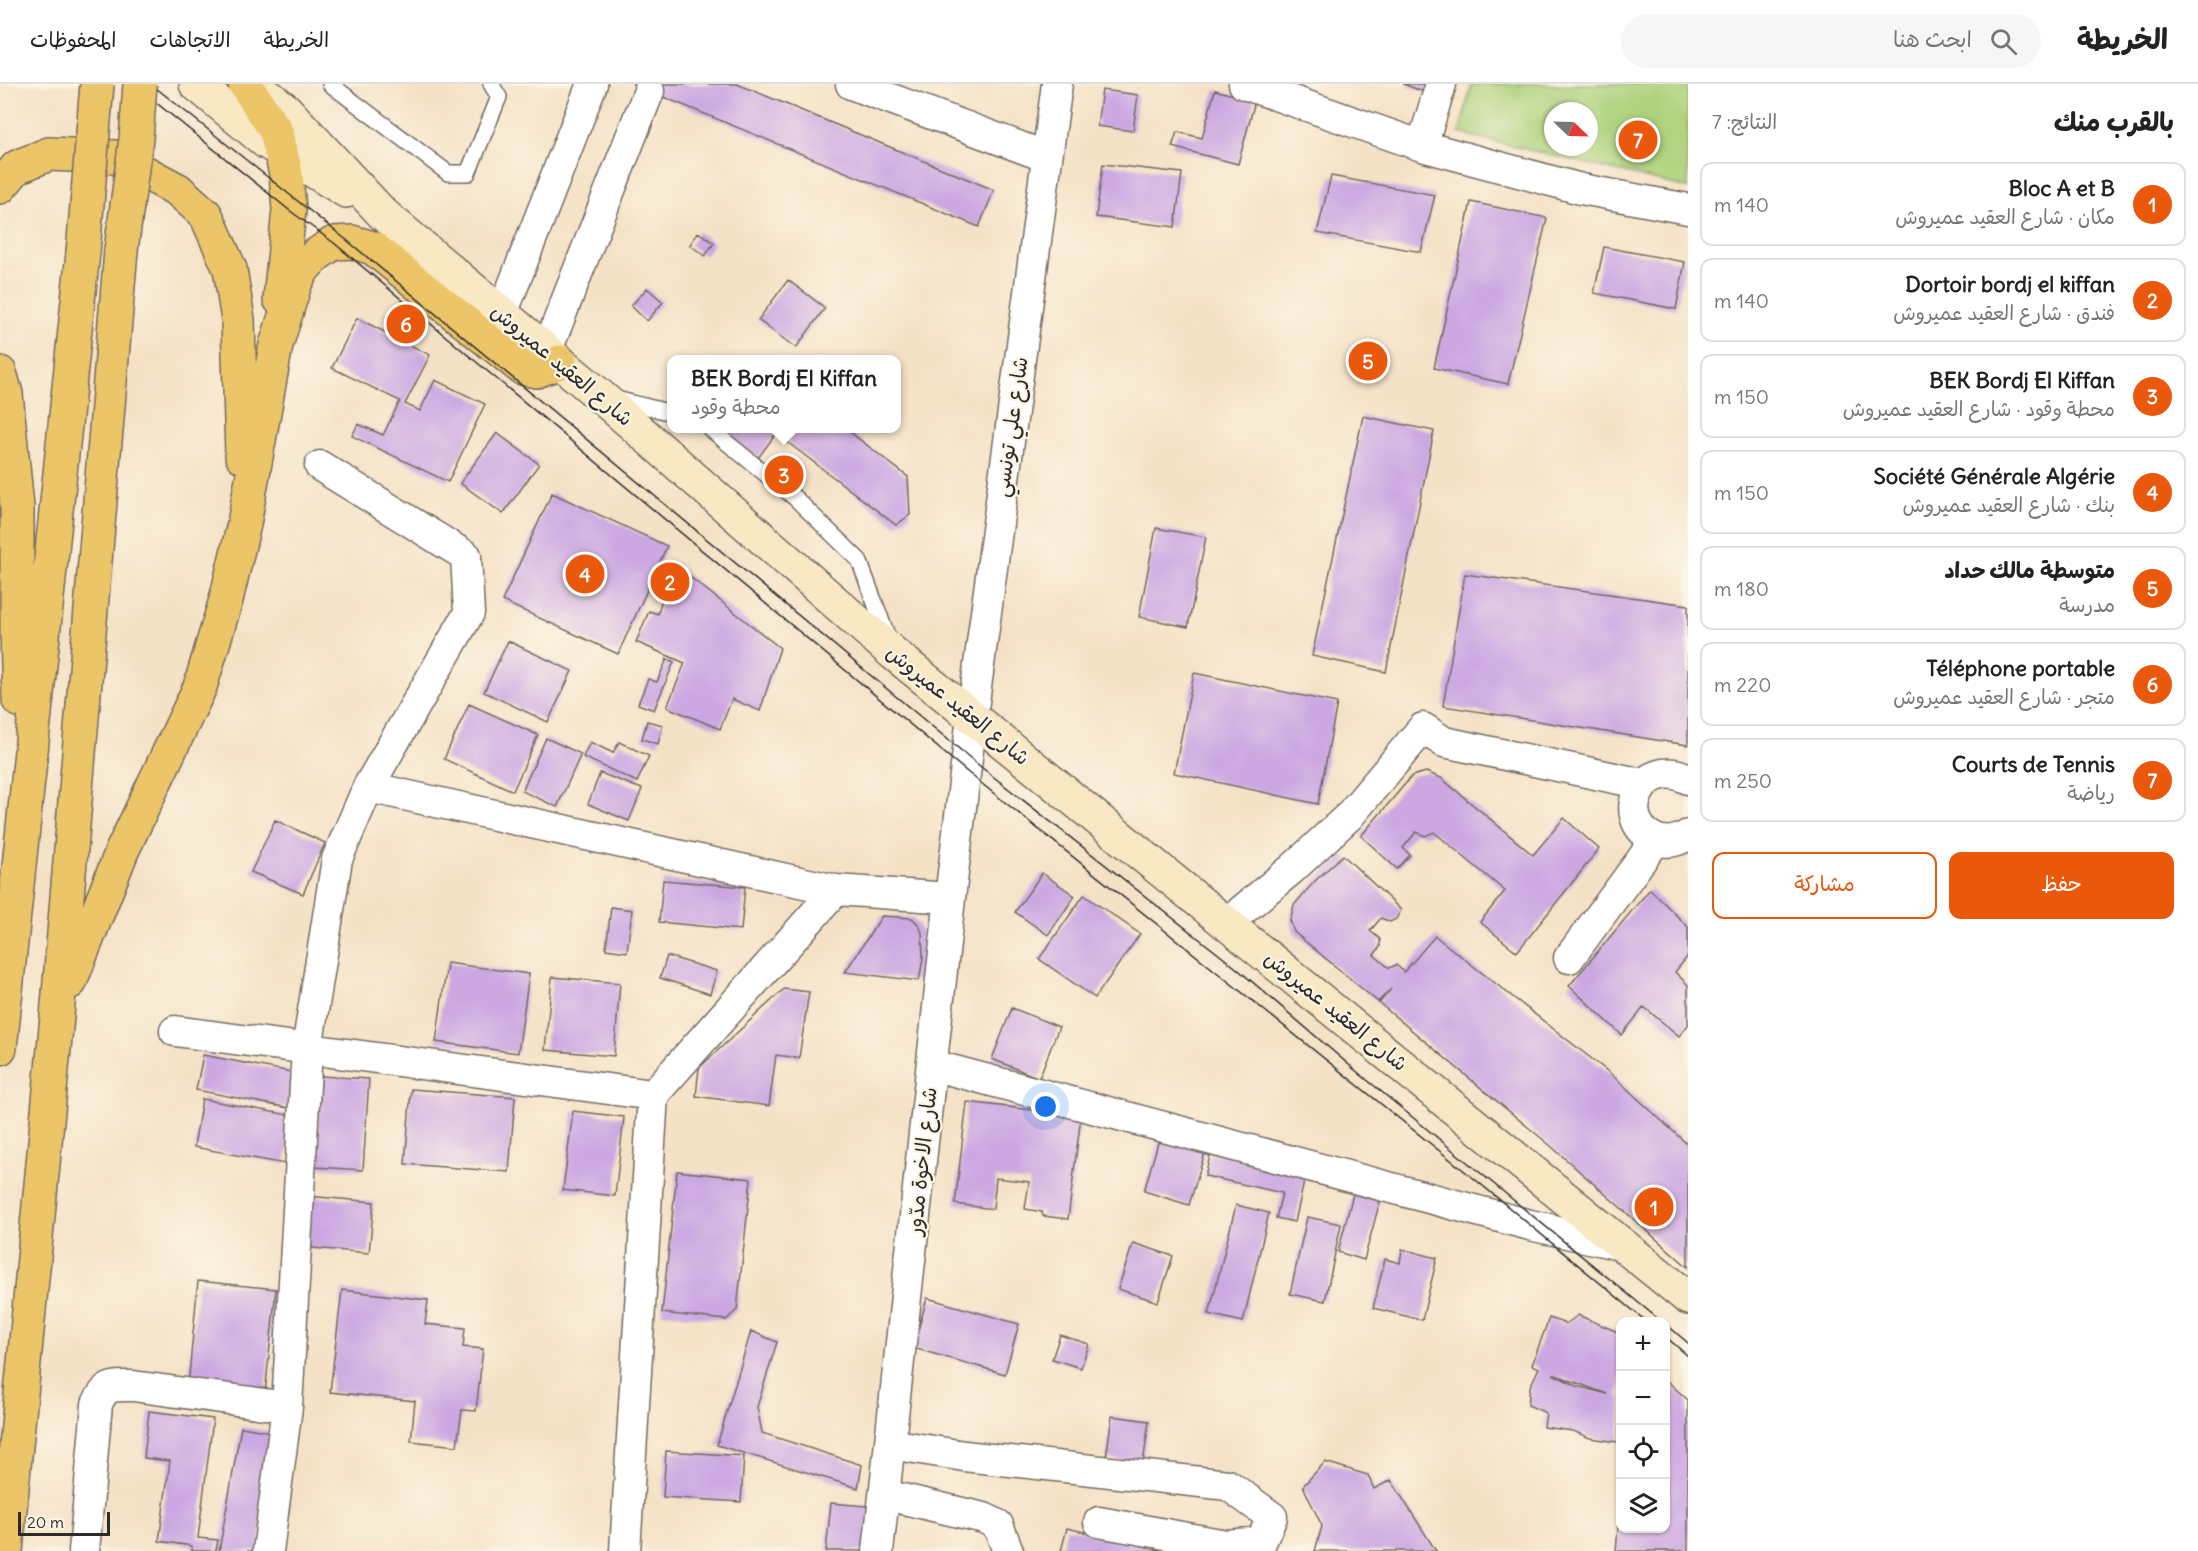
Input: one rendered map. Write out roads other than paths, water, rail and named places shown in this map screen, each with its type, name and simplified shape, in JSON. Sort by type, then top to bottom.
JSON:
[{"type":"highway","points":[[0,1048],[83,253],[98,84]]},
{"type":"highway","points":[[6,1551],[57,1017],[121,250],[136,139],[140,84]]},
{"type":"highway","points":[[57,1017],[122,851],[200,687],[226,600],[244,524],[276,345],[289,210],[286,174],[276,131],[262,88]]},
{"type":"highway","points":[[0,187],[17,167],[49,154],[116,157],[178,190],[206,215],[230,269],[238,320],[244,524]]},
{"type":"highway","points":[[276,345],[296,281],[304,268],[316,255],[334,243],[352,242],[373,248],[522,368],[537,371],[554,356]]},
{"type":"highway","points":[[0,373],[6,394],[17,507],[17,631],[23,822]]},
{"type":"main road","points":[[196,84],[266,142],[383,214]]},
{"type":"main road","name":"شارع العقيد عميروش","points":[[262,88],[286,110],[383,214],[554,356],[893,652],[1688,1298]]},
{"type":"street","points":[[502,314],[592,84]]},
{"type":"street","points":[[851,84],[1047,157]]},
{"type":"street","name":"شارع علي تونسي","points":[[966,771],[1057,84]]},
{"type":"street","points":[[1422,146],[1441,84]]},
{"type":"street","points":[[1258,86],[1422,146],[1581,189],[1688,209]]},
{"type":"street","points":[[554,356],[649,91]]},
{"type":"street","points":[[268,1551],[288,1407],[307,1049],[337,859],[368,786],[469,613],[466,556],[320,466]]},
{"type":"street","points":[[1227,923],[1292,869],[1349,816],[1423,729],[1444,742],[1643,784]]},
{"type":"street","name":"شارع الاخوة مدّور","points":[[878,1551],[966,771]]},
{"type":"street","points":[[1688,779],[1671,773],[1660,774],[1643,784],[1634,805],[1635,816],[1646,834],[1656,840],[1678,841],[1688,836]]},
{"type":"street","points":[[368,786],[836,890],[950,898]]},
{"type":"street","points":[[1569,958],[1656,840]]},
{"type":"street","points":[[625,1551],[654,1095],[836,890]]},
{"type":"street","points":[[175,1031],[654,1095]]},
{"type":"street","points":[[932,1065],[1530,1225],[1626,1246]]},
{"type":"street","points":[[84,1551],[97,1404],[102,1393],[108,1388],[133,1386],[288,1407]]},
{"type":"street","points":[[891,1444],[964,1456],[1228,1485],[1272,1517],[1261,1542],[1226,1545],[1099,1522]]},
{"type":"street","points":[[886,1495],[984,1518],[998,1525],[1008,1551]]},
{"type":"lane","points":[[330,84],[448,173],[468,173],[499,97],[491,84]]},
{"type":"lane","points":[[598,394],[667,412]]},
{"type":"lane","points":[[714,433],[795,498],[859,560],[893,652]]},
{"type":"tram line","points":[[133,84],[289,210],[334,243],[966,771],[1477,1181],[1641,1317]]},
{"type":"tram line","points":[[151,84],[349,242],[981,767],[1235,967],[1355,1070],[1656,1317]]},
{"type":"tram line","points":[[1670,1327],[1688,1343]]},
{"type":"tram line","points":[[1670,1340],[1688,1356]]},
{"type":"place","name":"Courts de Tennis","points":[[1638,140]]},
{"type":"place","name":"Téléphone portable","points":[[406,324]]},
{"type":"place","name":"متوسطة مالك حداد","points":[[1368,361]]},
{"type":"place","name":"BEK Bordj El Kiffan","points":[[784,475]]},
{"type":"place","name":"Société Générale Algérie","points":[[585,574]]},
{"type":"place","name":"Dortoir bordj el kiffan","points":[[670,582]]},
{"type":"place","name":"Bloc A et B","points":[[1654,1207]]}]
